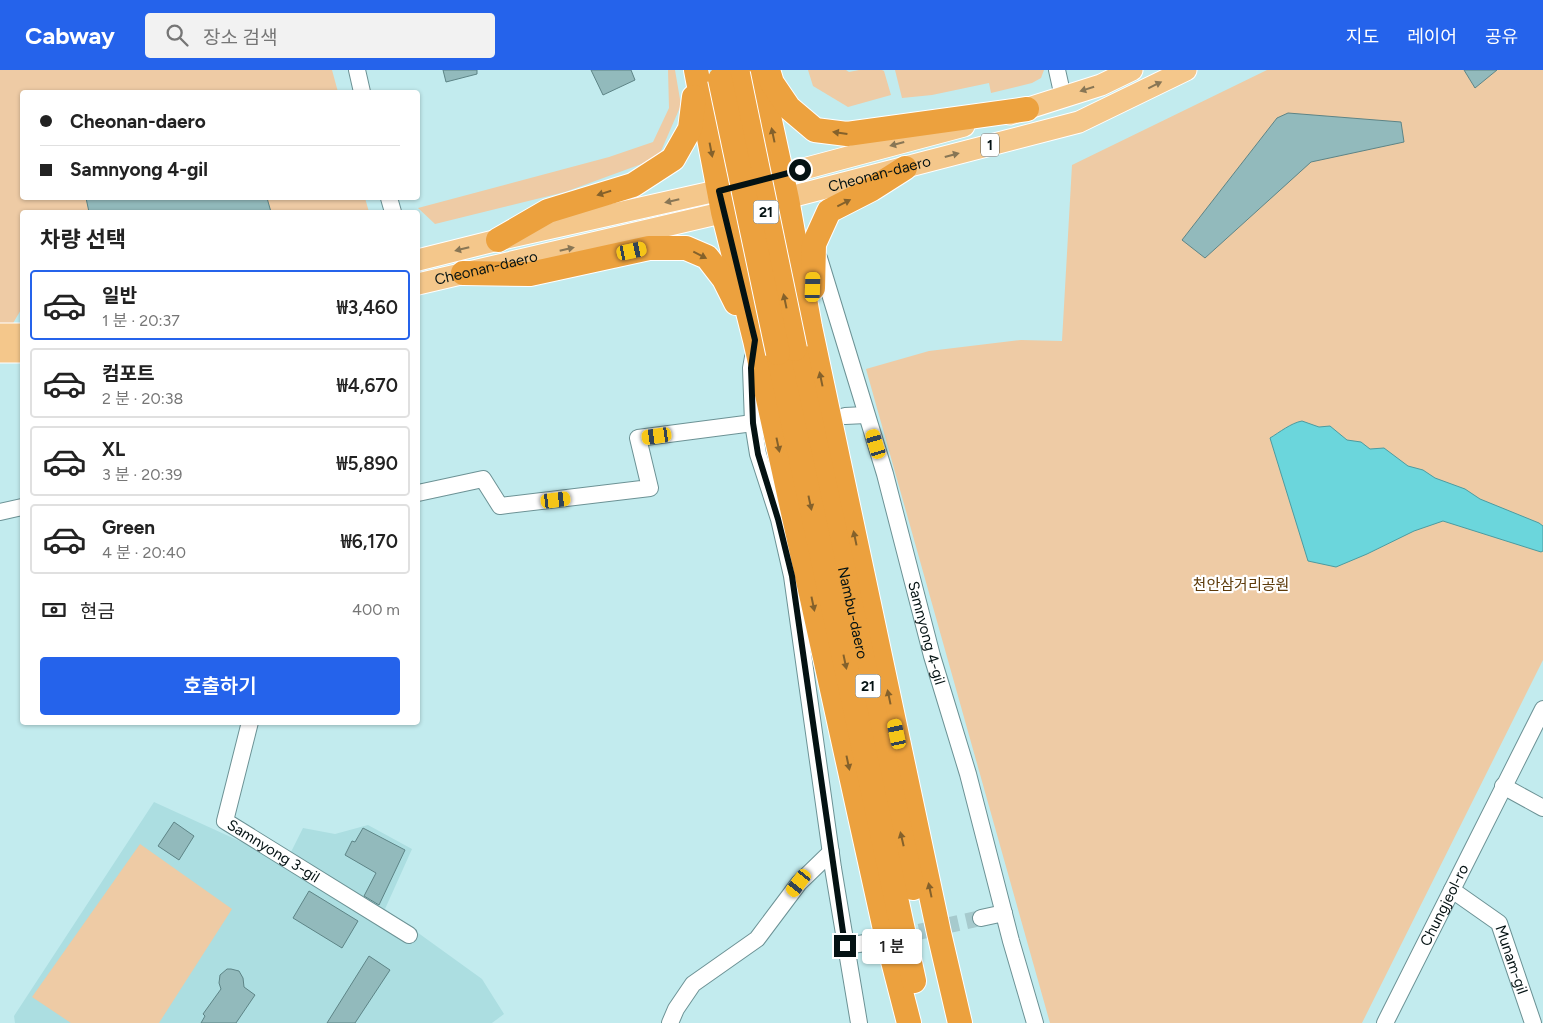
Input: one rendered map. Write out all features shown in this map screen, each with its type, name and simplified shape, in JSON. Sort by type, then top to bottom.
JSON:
[{"type":"highway","points":[[498,240],[548,210],[633,185],[673,159],[690,129],[694,97],[729,74],[772,83],[789,108],[815,130],[847,134],[1027,109]]},
{"type":"highway","points":[[729,74],[781,175],[787,199],[810,327],[939,933],[960,1023]]},
{"type":"highway","points":[[729,74],[721,201],[755,340],[886,934],[909,1023]]},
{"type":"highway","name":"21","points":[[729,74],[786,351]]},
{"type":"highway","points":[[810,327],[814,244],[829,211],[872,189],[905,168]]},
{"type":"highway","points":[[464,273],[530,274],[649,248],[686,248],[707,257],[724,279],[755,340]]},
{"type":"highway","name":"Nambu-daero","points":[[786,351],[924,1023]]},
{"type":"highway","name":"Nambu-daero","points":[[786,351],[945,1023]]},
{"type":"main road","name":"Cheonan-daero","points":[[420,284],[721,201],[781,175],[1027,109],[1101,85],[1132,70]]},
{"type":"main road","name":"Cheonan-daero","points":[[420,260],[498,240],[721,201],[787,199],[1079,122],[1186,70]]},
{"type":"main road","points":[[0,334],[20,334]]},
{"type":"main road","points":[[0,352],[20,352]]},
{"type":"street","points":[[356,70],[361,90]]},
{"type":"street","points":[[1057,70],[1063,98]]},
{"type":"street","name":"Samnyong 4-gil","points":[[814,244],[885,474],[932,656],[968,774],[1035,1023]]},
{"type":"street","points":[[755,340],[751,368],[758,454],[778,519],[792,576],[845,946],[859,1023]]},
{"type":"street","points":[[845,416],[866,414]]},
{"type":"street","points":[[420,493],[483,479],[500,506],[650,488],[638,438],[757,425]]},
{"type":"street","points":[[0,512],[20,507]]},
{"type":"street","name":"Chungjeol-ro","points":[[1385,1023],[1543,709]]},
{"type":"street","name":"Samnyong 3-gil","points":[[249,725],[225,822],[409,935]]},
{"type":"street","points":[[1503,786],[1543,808]]},
{"type":"street","points":[[670,1023],[676,1009],[693,984],[757,939],[799,883],[831,852]]},
{"type":"street","name":"Munam-gil","points":[[1452,890],[1499,922],[1533,1023]]},
{"type":"street","points":[[982,918],[1004,913]]},
{"type":"street","points":[[845,946],[872,942]]},
{"type":"shaded area","points":[[154,802],[246,844],[289,856],[303,828],[335,834],[368,825],[412,849],[385,909],[482,979],[504,1014],[492,1023],[15,1023],[14,1016]]},
{"type":"green space","points":[[0,70],[332,70],[337,90],[20,90],[20,200],[366,200],[368,210],[20,210],[20,311],[12,325],[0,325]]},
{"type":"green space","points":[[668,70],[675,70],[681,105],[658,158],[565,192],[435,224],[418,208],[609,157],[653,142],[669,108]]},
{"type":"green space","points":[[808,70],[846,70],[849,72],[882,70],[884,71],[891,95],[848,107],[813,86]]},
{"type":"green space","points":[[895,70],[1044,70],[1041,78],[1032,83],[991,93],[989,83],[932,95],[902,98]]},
{"type":"green space","name":"천안삼거리공원","points":[[1267,70],[1543,70],[1543,660],[1362,1023],[1050,1023],[866,369],[929,351],[1021,340],[1062,341],[1072,165]]},
{"type":"green space","points":[[140,844],[232,909],[159,1023],[71,1023],[32,997]]},
{"type":"water","points":[[1302,421],[1319,427],[1330,426],[1347,440],[1361,442],[1370,449],[1384,448],[1408,466],[1423,470],[1435,478],[1465,489],[1480,499],[1539,523],[1543,526],[1543,551],[1541,552],[1443,521],[1414,531],[1336,567],[1308,561],[1270,438]]},
{"type":"building","points":[[443,70],[477,70],[477,74],[446,82]]},
{"type":"building","points":[[591,70],[631,70],[635,80],[603,95]]},
{"type":"building","points":[[1464,70],[1497,70],[1475,88]]},
{"type":"building","points":[[1288,113],[1401,122],[1404,142],[1311,162],[1205,258],[1182,240],[1277,118]]},
{"type":"building","points":[[86,200],[268,200],[270,210],[89,210]]},
{"type":"building","points":[[174,822],[194,836],[179,860],[158,846]]},
{"type":"building","points":[[363,828],[405,850],[379,905],[364,896],[376,873],[345,855],[352,841],[355,842]]},
{"type":"building","points":[[309,891],[358,921],[342,948],[293,918]]},
{"type":"building","points":[[369,956],[390,970],[355,1023],[327,1023]]},
{"type":"building","points":[[227,969],[239,971],[243,978],[244,987],[255,995],[236,1023],[201,1023],[205,1016],[203,1014],[221,989],[219,983],[220,975]]},
{"type":"tunnel","points":[[896,937],[981,918]]},
{"type":"route","points":[[800,170],[719,191],[755,340],[751,368],[753,423],[758,454],[778,519],[792,576],[845,946]]}]
